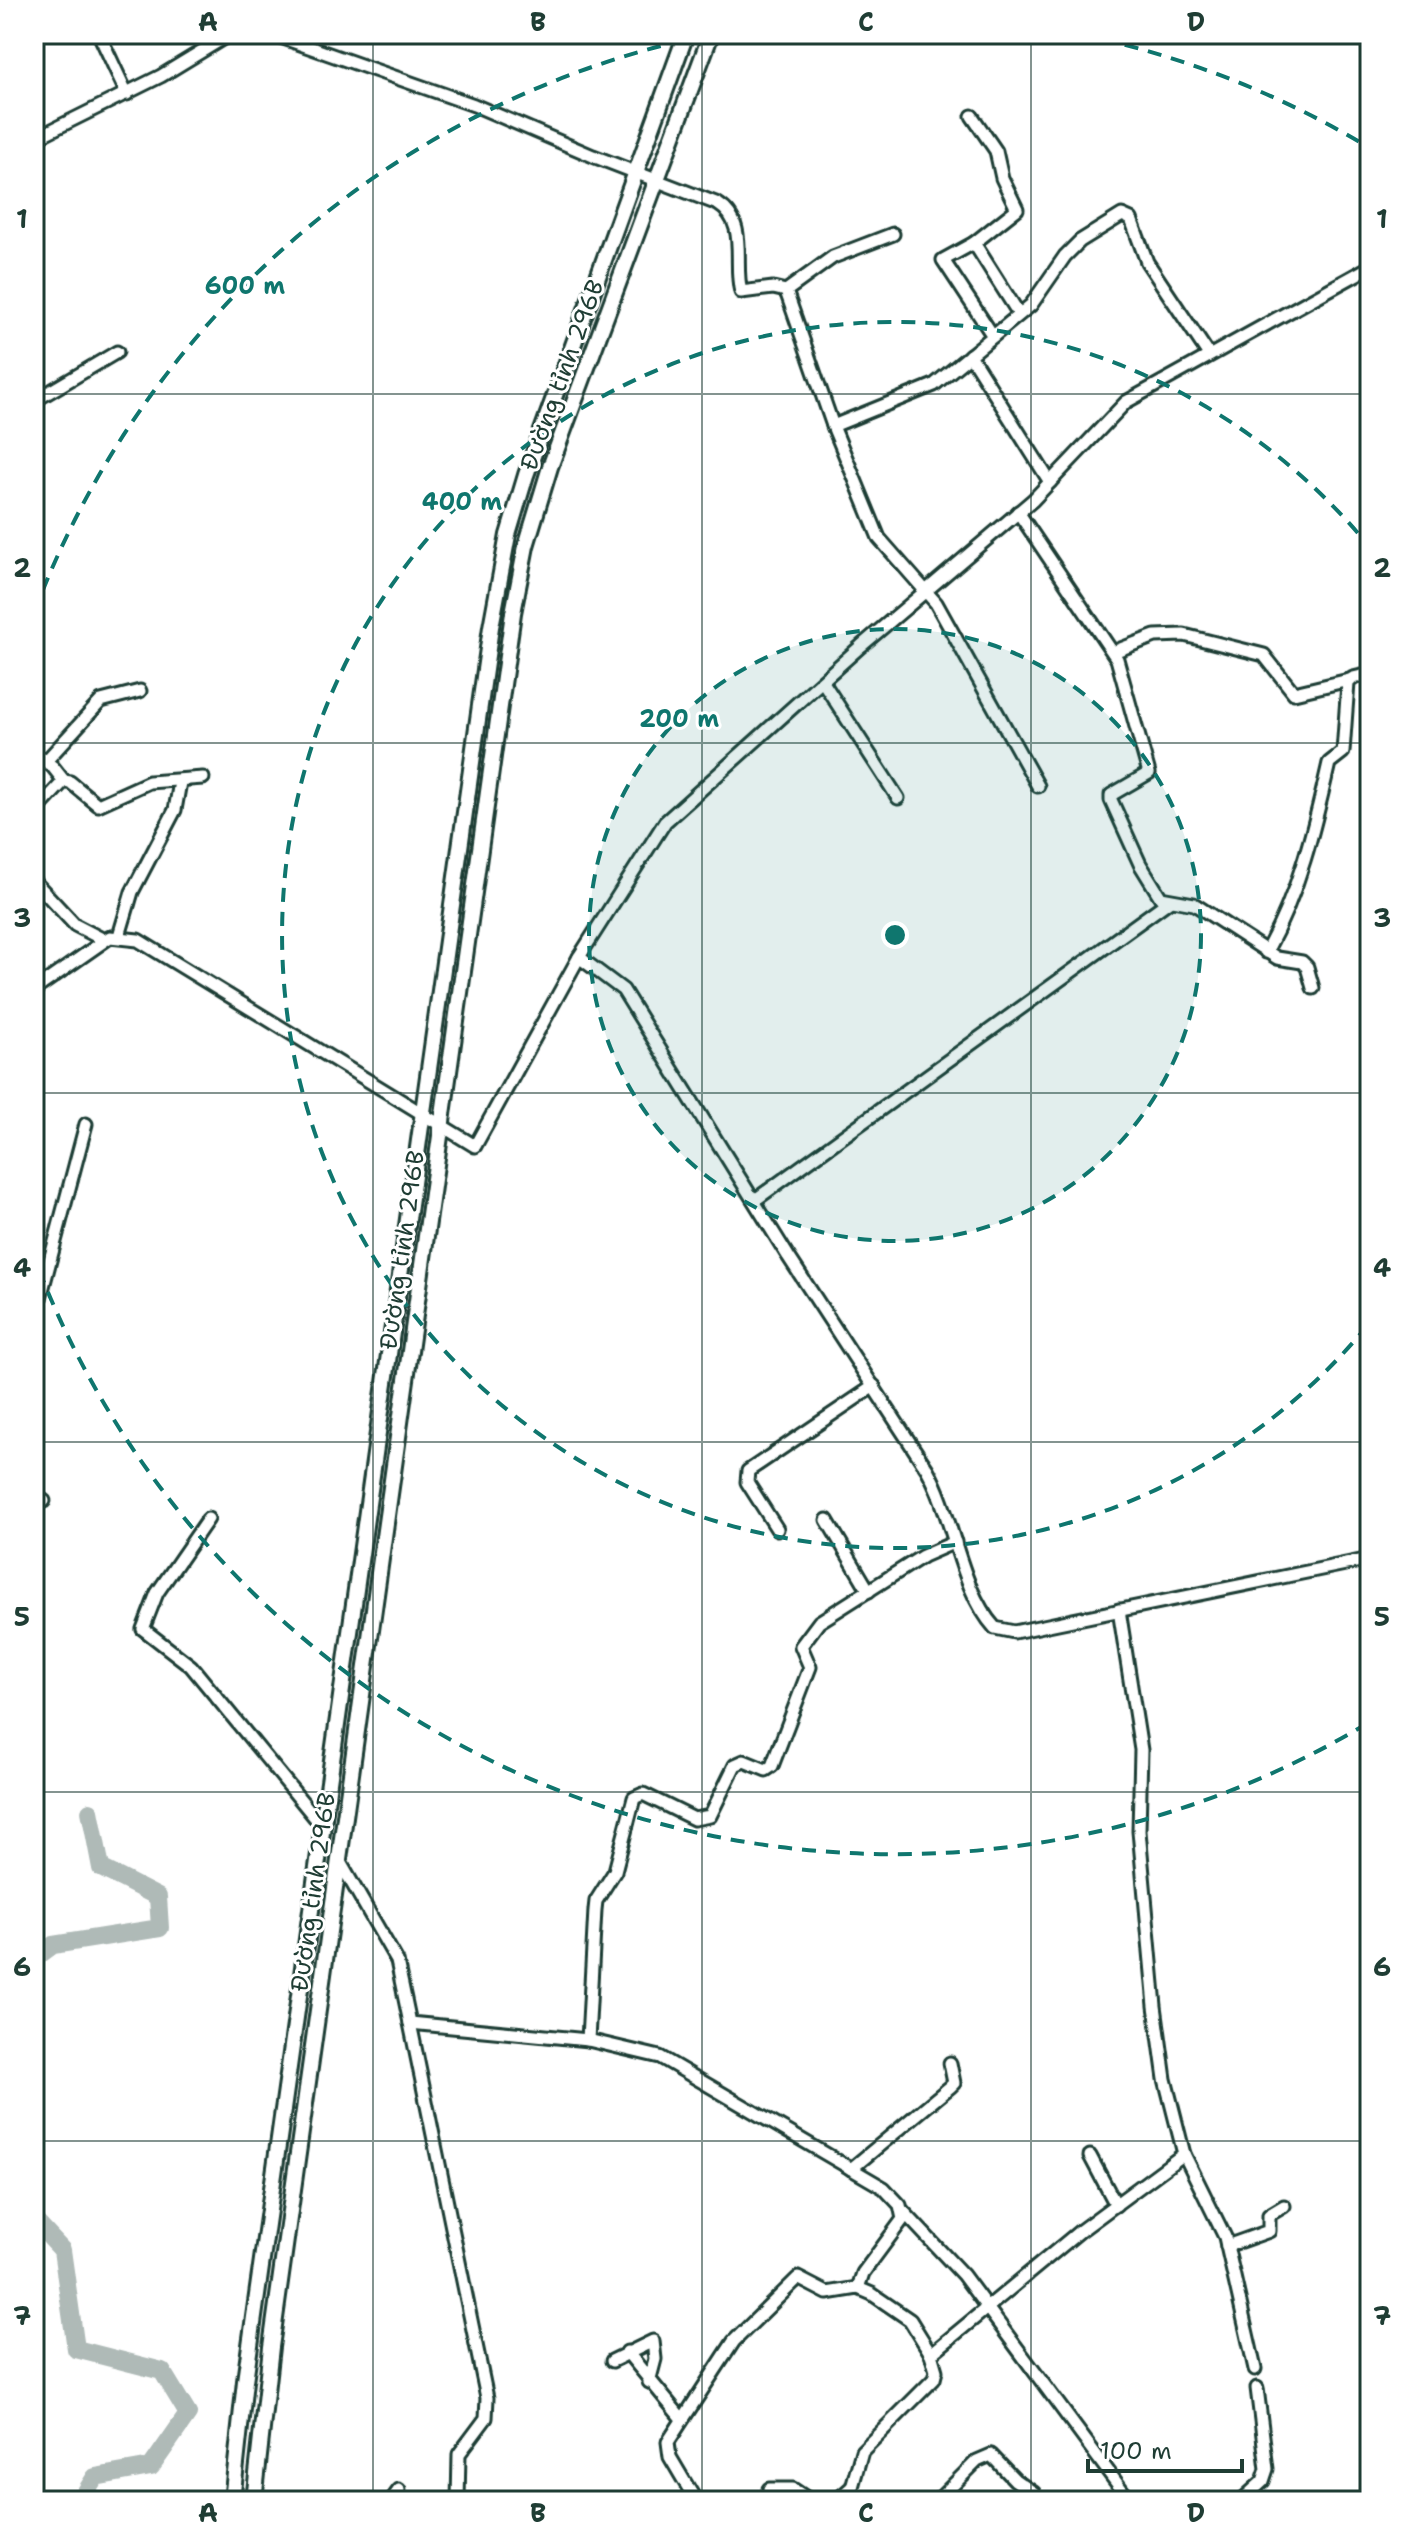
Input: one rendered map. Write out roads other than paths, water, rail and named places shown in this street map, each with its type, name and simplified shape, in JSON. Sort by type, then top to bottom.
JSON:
[{"type":"main road","name":"Đường tỉnh 296B","points":[[232,2501],[245,2381],[464,810],[508,535],[531,460],[686,34]]},
{"type":"main road","name":"Đường tỉnh 296B","points":[[254,2501],[271,2347],[487,787],[526,546],[560,439],[711,34]]},
{"type":"street","points":[[99,34],[127,94]]},
{"type":"street","points":[[34,139],[127,94],[230,34]]},
{"type":"street","points":[[272,34],[474,105],[727,209],[739,243],[741,292],[773,288],[786,291],[833,257],[893,234]]},
{"type":"street","points":[[1366,34],[1370,51]]},
{"type":"street","points":[[972,116],[996,151],[1002,178],[1017,209],[974,243],[943,260],[993,336]]},
{"type":"street","points":[[833,426],[934,385],[1019,314],[1080,241],[1109,221],[1128,216],[1147,262],[1209,355]]},
{"type":"street","points":[[974,243],[1019,314]]},
{"type":"street","points":[[34,990],[104,940],[119,936],[148,946],[475,1146],[579,957],[665,822],[1018,512],[1126,402],[1370,267]]},
{"type":"street","points":[[786,291],[833,426],[879,538],[926,590],[1038,786]]},
{"type":"street","points":[[34,401],[117,352]]},
{"type":"street","points":[[970,355],[1050,482]]},
{"type":"street","points":[[1018,512],[1113,652],[1122,671],[1149,773],[1111,795],[1111,800],[1140,864],[1161,898],[1194,904],[1277,958],[1302,962],[1307,967],[1313,988]]},
{"type":"street","points":[[1113,652],[1155,636],[1184,635],[1264,655],[1294,693],[1370,674]]},
{"type":"street","points":[[1266,952],[1297,885],[1317,820],[1329,763],[1343,752],[1349,680]]},
{"type":"street","points":[[823,682],[898,798]]},
{"type":"street","points":[[46,761],[101,701],[140,691]]},
{"type":"street","points":[[34,753],[64,781],[70,782],[98,805],[149,782],[203,778]]},
{"type":"street","points":[[34,813],[64,781]]},
{"type":"street","points":[[119,936],[132,892],[175,810],[180,782]]},
{"type":"street","points":[[34,881],[75,925],[104,940]]},
{"type":"street","points":[[755,1200],[1018,1014],[1169,901]]},
{"type":"street","points":[[579,957],[623,990],[938,1488],[955,1542],[987,1619],[995,1628],[1014,1632],[1370,1559]]},
{"type":"street","points":[[34,1321],[86,1124]]},
{"type":"street","points":[[777,1529],[747,1482],[748,1471],[874,1386]]},
{"type":"street","points":[[208,1519],[157,1593],[143,1629],[191,1666],[322,1826]]},
{"type":"street","points":[[827,1520],[869,1591]]},
{"type":"street","points":[[588,2040],[596,1901],[615,1871],[634,1798],[643,1794],[703,1820],[710,1816],[735,1765],[744,1761],[770,1769],[810,1667],[801,1646],[819,1622],[923,1556],[955,1542]]},
{"type":"street","points":[[1119,1610],[1141,1750],[1139,1831],[1165,2079],[1184,2154],[1227,2246],[1255,2369]]},
{"type":"street","points":[[340,1862],[397,1961],[487,2398],[486,2418],[459,2454],[458,2501]]},
{"type":"street","points":[[410,2023],[588,2040],[660,2057],[884,2188],[963,2275],[984,2308],[1130,2501]]},
{"type":"street","points":[[851,2169],[954,2083],[950,2063]]},
{"type":"street","points":[[931,2354],[984,2308],[1184,2154]]},
{"type":"street","points":[[1090,2156],[1116,2205]]},
{"type":"street","points":[[1227,2246],[1269,2231],[1269,2215],[1284,2206]]},
{"type":"street","points":[[858,2288],[863,2273],[895,2233],[903,2211]]},
{"type":"street","points":[[696,2501],[667,2447],[734,2341],[798,2278],[827,2293],[858,2288],[910,2320],[931,2354],[936,2371],[934,2379],[862,2451],[852,2487],[836,2501]]},
{"type":"street","points":[[612,2361],[653,2341],[655,2359],[649,2382]]},
{"type":"street","points":[[627,2352],[682,2419]]},
{"type":"street","points":[[1241,2501],[1266,2476],[1257,2388]]},
{"type":"street","points":[[937,2501],[981,2457],[991,2455],[1015,2480],[1034,2493]]},
{"type":"street","points":[[769,2489],[793,2489],[811,2501]]},
{"type":"street","points":[[391,2501],[399,2490]]},
{"type":"waterway","points":[[34,1959],[53,1945],[160,1928],[158,1897],[101,1868],[90,1811]]},
{"type":"waterway","points":[[34,2220],[62,2250],[76,2349],[162,2371],[188,2414],[151,2467],[95,2477],[80,2501]]}]
